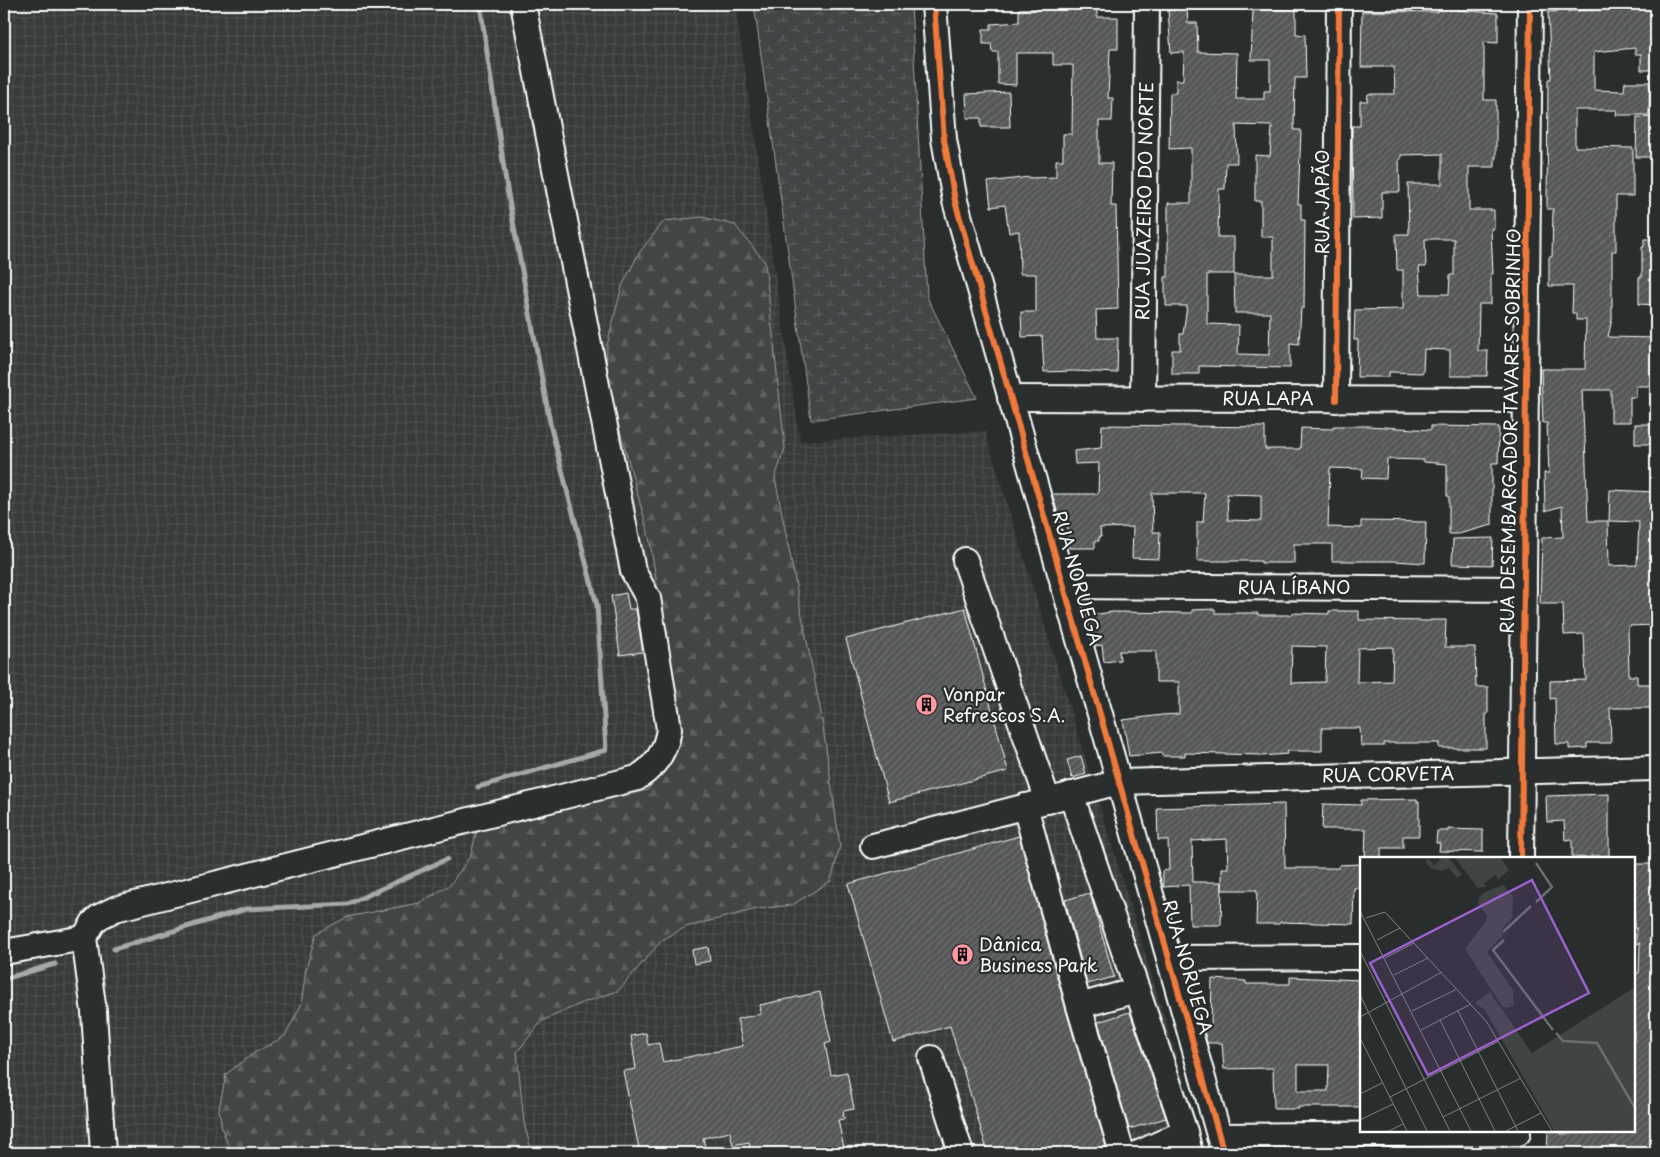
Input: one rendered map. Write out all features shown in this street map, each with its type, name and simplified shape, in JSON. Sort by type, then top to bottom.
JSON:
[{"type":"street","points":[[103,1153],[94,1012],[84,938],[99,917],[115,909],[637,778],[652,767],[664,750],[669,729],[648,598],[633,571],[523,4]]},
{"type":"street","name":"RUA NORUEGA","points":[[934,4],[941,105],[949,170],[964,235],[1221,1144]]},
{"type":"street","name":"RUA JUAZEIRO DO NORTE","points":[[1143,399],[1147,4]]},
{"type":"street","name":"RUA JAPÃO","points":[[1336,400],[1339,4]]},
{"type":"street","name":"RUA DESEMBARGADOR TAVARES SOBRINHO","points":[[1521,857],[1530,4]]},
{"type":"street","name":"RUA LAPA","points":[[1010,398],[1526,400]]},
{"type":"street","points":[[965,560],[1036,804],[1079,1006],[1122,1153]]},
{"type":"street","name":"RUA LÍBANO","points":[[1063,586],[1524,589]]},
{"type":"street","name":"RUA CORVETA","points":[[872,846],[1119,782],[1656,768]]},
{"type":"street","points":[[1071,794],[1188,1143],[1139,1153]]},
{"type":"street","points":[[4,952],[84,938]]},
{"type":"street","points":[[1168,958],[1360,957]]},
{"type":"street","points":[[1079,1006],[1137,990]]},
{"type":"street","points":[[931,1058],[961,1153]]},
{"type":"street","points":[[1221,1144],[1518,1139]]},
{"type":"shaded area","points":[[4,4],[735,4],[800,441],[985,431],[1206,1153],[4,1153]]},
{"type":"green space","points":[[754,4],[911,4],[927,297],[977,398],[811,420]]},
{"type":"green space","points":[[702,217],[735,225],[765,262],[785,448],[775,478],[821,713],[840,846],[831,881],[792,905],[757,909],[686,927],[662,940],[618,991],[582,1003],[542,1021],[517,1052],[524,1123],[532,1153],[231,1153],[222,1129],[219,1109],[226,1074],[254,1053],[285,1036],[301,1005],[306,969],[316,934],[347,917],[419,903],[450,885],[471,855],[477,829],[648,790],[668,761],[678,734],[656,578],[648,532],[606,380],[607,345],[622,286],[639,253],[664,221]]},
{"type":"building","points":[[1621,4],[1653,4],[1653,11],[1656,11],[1656,70],[1641,70],[1641,54],[1635,54],[1635,48],[1594,52],[1594,90],[1624,91],[1625,82],[1650,82],[1649,115],[1616,115],[1617,110],[1575,110],[1575,147],[1633,148],[1633,196],[1616,196],[1616,251],[1612,251],[1612,319],[1608,337],[1656,338],[1656,373],[1650,373],[1649,386],[1636,386],[1636,397],[1630,397],[1630,422],[1611,422],[1611,390],[1582,390],[1588,521],[1608,521],[1609,566],[1637,565],[1639,522],[1609,521],[1610,490],[1656,492],[1656,625],[1628,626],[1629,676],[1637,676],[1637,684],[1656,684],[1656,708],[1610,708],[1611,743],[1587,743],[1587,748],[1569,749],[1569,744],[1556,744],[1555,698],[1550,699],[1550,681],[1586,680],[1584,634],[1564,635],[1563,604],[1540,604],[1542,538],[1563,537],[1562,506],[1545,511],[1544,473],[1549,473],[1547,423],[1543,423],[1541,369],[1585,369],[1586,320],[1576,320],[1576,313],[1572,313],[1573,286],[1549,286],[1549,257],[1552,257],[1553,209],[1547,209],[1548,79],[1551,79],[1548,12],[1619,9]]},
{"type":"building","points":[[1438,6],[1456,6],[1456,10],[1498,13],[1498,43],[1484,42],[1484,100],[1496,100],[1495,167],[1469,167],[1469,210],[1494,210],[1494,229],[1491,229],[1493,274],[1491,273],[1491,304],[1479,304],[1478,351],[1488,351],[1487,376],[1450,376],[1450,350],[1424,349],[1423,373],[1389,372],[1389,377],[1357,377],[1358,340],[1354,340],[1355,310],[1403,309],[1403,270],[1397,270],[1396,234],[1409,234],[1408,184],[1442,184],[1442,154],[1401,155],[1401,159],[1399,159],[1400,192],[1382,192],[1382,218],[1353,219],[1352,126],[1360,126],[1360,101],[1367,101],[1368,94],[1395,94],[1394,67],[1361,67],[1362,11],[1438,12]],"holes":[[[1425,239],[1454,239],[1454,275],[1450,275],[1449,294],[1421,294],[1419,267],[1426,267]]]},
{"type":"building","points":[[1019,9],[1097,9],[1097,17],[1118,17],[1118,49],[1110,49],[1108,98],[1113,98],[1112,121],[1099,121],[1099,163],[1112,163],[1111,206],[1116,206],[1118,309],[1096,310],[1097,338],[1118,338],[1117,373],[1044,372],[1042,336],[1022,337],[1021,312],[1036,312],[1036,274],[1020,274],[1019,231],[1009,233],[1005,205],[991,207],[988,182],[1030,177],[1056,177],[1056,160],[1063,160],[1063,134],[1072,134],[1073,65],[1053,65],[1053,53],[1016,53],[1016,85],[998,84],[998,52],[992,52],[991,44],[983,44],[983,29],[991,29],[991,24],[1019,22]]},
{"type":"building","points":[[1187,9],[1188,23],[1197,23],[1198,52],[1237,53],[1236,99],[1264,99],[1264,91],[1270,91],[1270,60],[1251,60],[1253,10],[1296,9],[1296,34],[1305,35],[1306,78],[1295,78],[1294,130],[1301,130],[1298,204],[1301,204],[1301,220],[1305,220],[1304,308],[1301,308],[1299,344],[1290,343],[1290,368],[1199,366],[1199,374],[1172,374],[1172,350],[1180,350],[1180,334],[1183,334],[1187,306],[1166,306],[1165,277],[1168,277],[1168,203],[1191,203],[1191,148],[1169,149],[1170,93],[1176,93],[1176,80],[1183,80],[1184,52],[1171,53],[1168,10]],"holes":[[[1236,125],[1272,126],[1270,156],[1255,155],[1255,201],[1261,201],[1261,237],[1273,237],[1273,275],[1234,275],[1235,313],[1270,313],[1269,355],[1238,354],[1239,325],[1207,324],[1207,274],[1234,274],[1234,237],[1218,237],[1219,189],[1225,189],[1226,163],[1237,163]]]},
{"type":"building","points":[[1009,92],[1010,127],[981,127],[981,118],[967,118],[966,94]]},
{"type":"building","points":[[1637,117],[1656,118],[1656,157],[1636,157]]},
{"type":"building","points":[[1644,239],[1656,239],[1656,305],[1639,304],[1639,277],[1642,277],[1642,247],[1644,247]]},
{"type":"building","points":[[1635,424],[1656,424],[1656,444],[1635,444]]},
{"type":"building","points":[[1102,425],[1265,427],[1265,449],[1300,449],[1301,428],[1333,429],[1333,426],[1368,426],[1431,430],[1431,426],[1499,427],[1498,463],[1492,463],[1492,525],[1458,534],[1449,534],[1447,464],[1424,462],[1424,460],[1387,459],[1386,479],[1362,478],[1363,469],[1330,468],[1328,527],[1361,528],[1361,521],[1426,522],[1425,563],[1332,561],[1332,544],[1294,544],[1294,563],[1197,561],[1197,522],[1203,522],[1205,493],[1152,493],[1153,532],[1160,532],[1159,559],[1132,558],[1133,527],[1100,528],[1101,537],[1099,537],[1099,541],[1095,541],[1095,548],[1069,548],[1066,514],[1058,514],[1052,494],[1098,494],[1099,463],[1075,464],[1074,451],[1101,448]],"holes":[[[1227,494],[1261,495],[1261,521],[1228,520]]]},
{"type":"building","points":[[1493,538],[1492,565],[1452,564],[1453,539]]},
{"type":"building","points":[[626,593],[629,609],[636,609],[643,652],[620,655],[611,596]]},
{"type":"building","name":"Vonpar Refrescos S.A.","points":[[965,608],[1008,771],[889,802],[846,639]]},
{"type":"building","points":[[1215,609],[1215,613],[1258,613],[1258,615],[1293,615],[1293,613],[1329,614],[1329,611],[1359,611],[1359,620],[1446,620],[1445,647],[1475,647],[1476,687],[1488,687],[1486,748],[1439,748],[1439,743],[1384,743],[1384,746],[1361,746],[1360,728],[1322,728],[1322,751],[1286,751],[1287,754],[1261,756],[1185,753],[1185,756],[1162,756],[1162,753],[1129,756],[1123,720],[1179,714],[1179,682],[1156,682],[1156,651],[1119,651],[1120,660],[1104,662],[1102,645],[1095,646],[1086,616],[1112,612],[1192,613],[1192,610]],"holes":[[[1292,646],[1326,647],[1325,682],[1291,683]],[[1393,647],[1392,681],[1357,682],[1358,648]]]},
{"type":"building","points":[[1081,756],[1086,774],[1072,778],[1067,760]]},
{"type":"building","points":[[1609,794],[1609,856],[1572,857],[1572,839],[1565,840],[1564,821],[1547,822],[1546,796]]},
{"type":"building","points":[[1417,799],[1417,802],[1419,801],[1419,836],[1403,836],[1403,848],[1381,848],[1381,857],[1365,857],[1366,829],[1322,829],[1323,804],[1361,805],[1361,800]]},
{"type":"building","points":[[1284,804],[1285,868],[1339,868],[1339,865],[1360,864],[1360,888],[1354,888],[1353,924],[1280,922],[1279,924],[1256,924],[1257,890],[1222,890],[1222,882],[1221,925],[1190,925],[1189,885],[1164,887],[1162,871],[1169,870],[1168,840],[1158,840],[1157,808]],"holes":[[[1227,839],[1228,868],[1222,868],[1222,882],[1193,882],[1192,841]]]},
{"type":"building","points":[[1448,829],[1483,830],[1483,852],[1439,851],[1440,843],[1436,843],[1437,831],[1448,831]]},
{"type":"building","name":"Dânica Business Park","points":[[1019,836],[1066,1010],[1108,1153],[988,1153],[950,1026],[893,1042],[848,884]]},
{"type":"building","points":[[1635,864],[1656,864],[1656,1150],[1631,1150],[1631,1153],[1547,1153],[1548,1132],[1561,1132],[1561,1134],[1635,1132],[1635,973],[1639,973],[1640,943],[1636,944]]},
{"type":"building","points":[[1090,893],[1114,977],[1087,984],[1065,900]]},
{"type":"building","points":[[708,947],[710,961],[694,964],[692,950]]},
{"type":"building","points":[[1290,977],[1360,980],[1360,1107],[1274,1109],[1273,1068],[1224,1069],[1222,1043],[1207,1043],[1203,1027],[1211,1027],[1212,979],[1246,981],[1246,984],[1290,984]],"holes":[[[1298,1065],[1329,1065],[1328,1091],[1298,1091]]]},
{"type":"building","points":[[820,992],[831,1042],[825,1044],[831,1075],[847,1072],[854,1109],[843,1111],[844,1119],[838,1120],[845,1153],[764,1153],[764,1150],[751,1153],[749,1142],[733,1145],[730,1132],[703,1138],[706,1153],[640,1153],[623,1071],[636,1069],[631,1036],[646,1033],[648,1045],[659,1043],[663,1062],[743,1046],[737,1019],[761,1014],[760,1005]]},
{"type":"building","points":[[1130,1012],[1166,1118],[1129,1129],[1098,1022]]},
{"type":"waterway","points":[[478,787],[606,750],[597,605],[551,428],[507,189],[480,4]]},
{"type":"waterway","points":[[114,949],[246,909],[348,904],[447,859]]},
{"type":"waterway","points":[[4,979],[55,964]]},
{"type":"cycle path","points":[[934,4],[944,139],[955,201],[1224,1153]]},
{"type":"cycle path","points":[[1336,400],[1339,4]]},
{"type":"cycle path","points":[[1521,857],[1530,4]]},
{"type":"place","name":"Vonpar Refrescos S.A.","points":[[927,705]]},
{"type":"place","name":"Dânica Business Park","points":[[963,955]]}]
